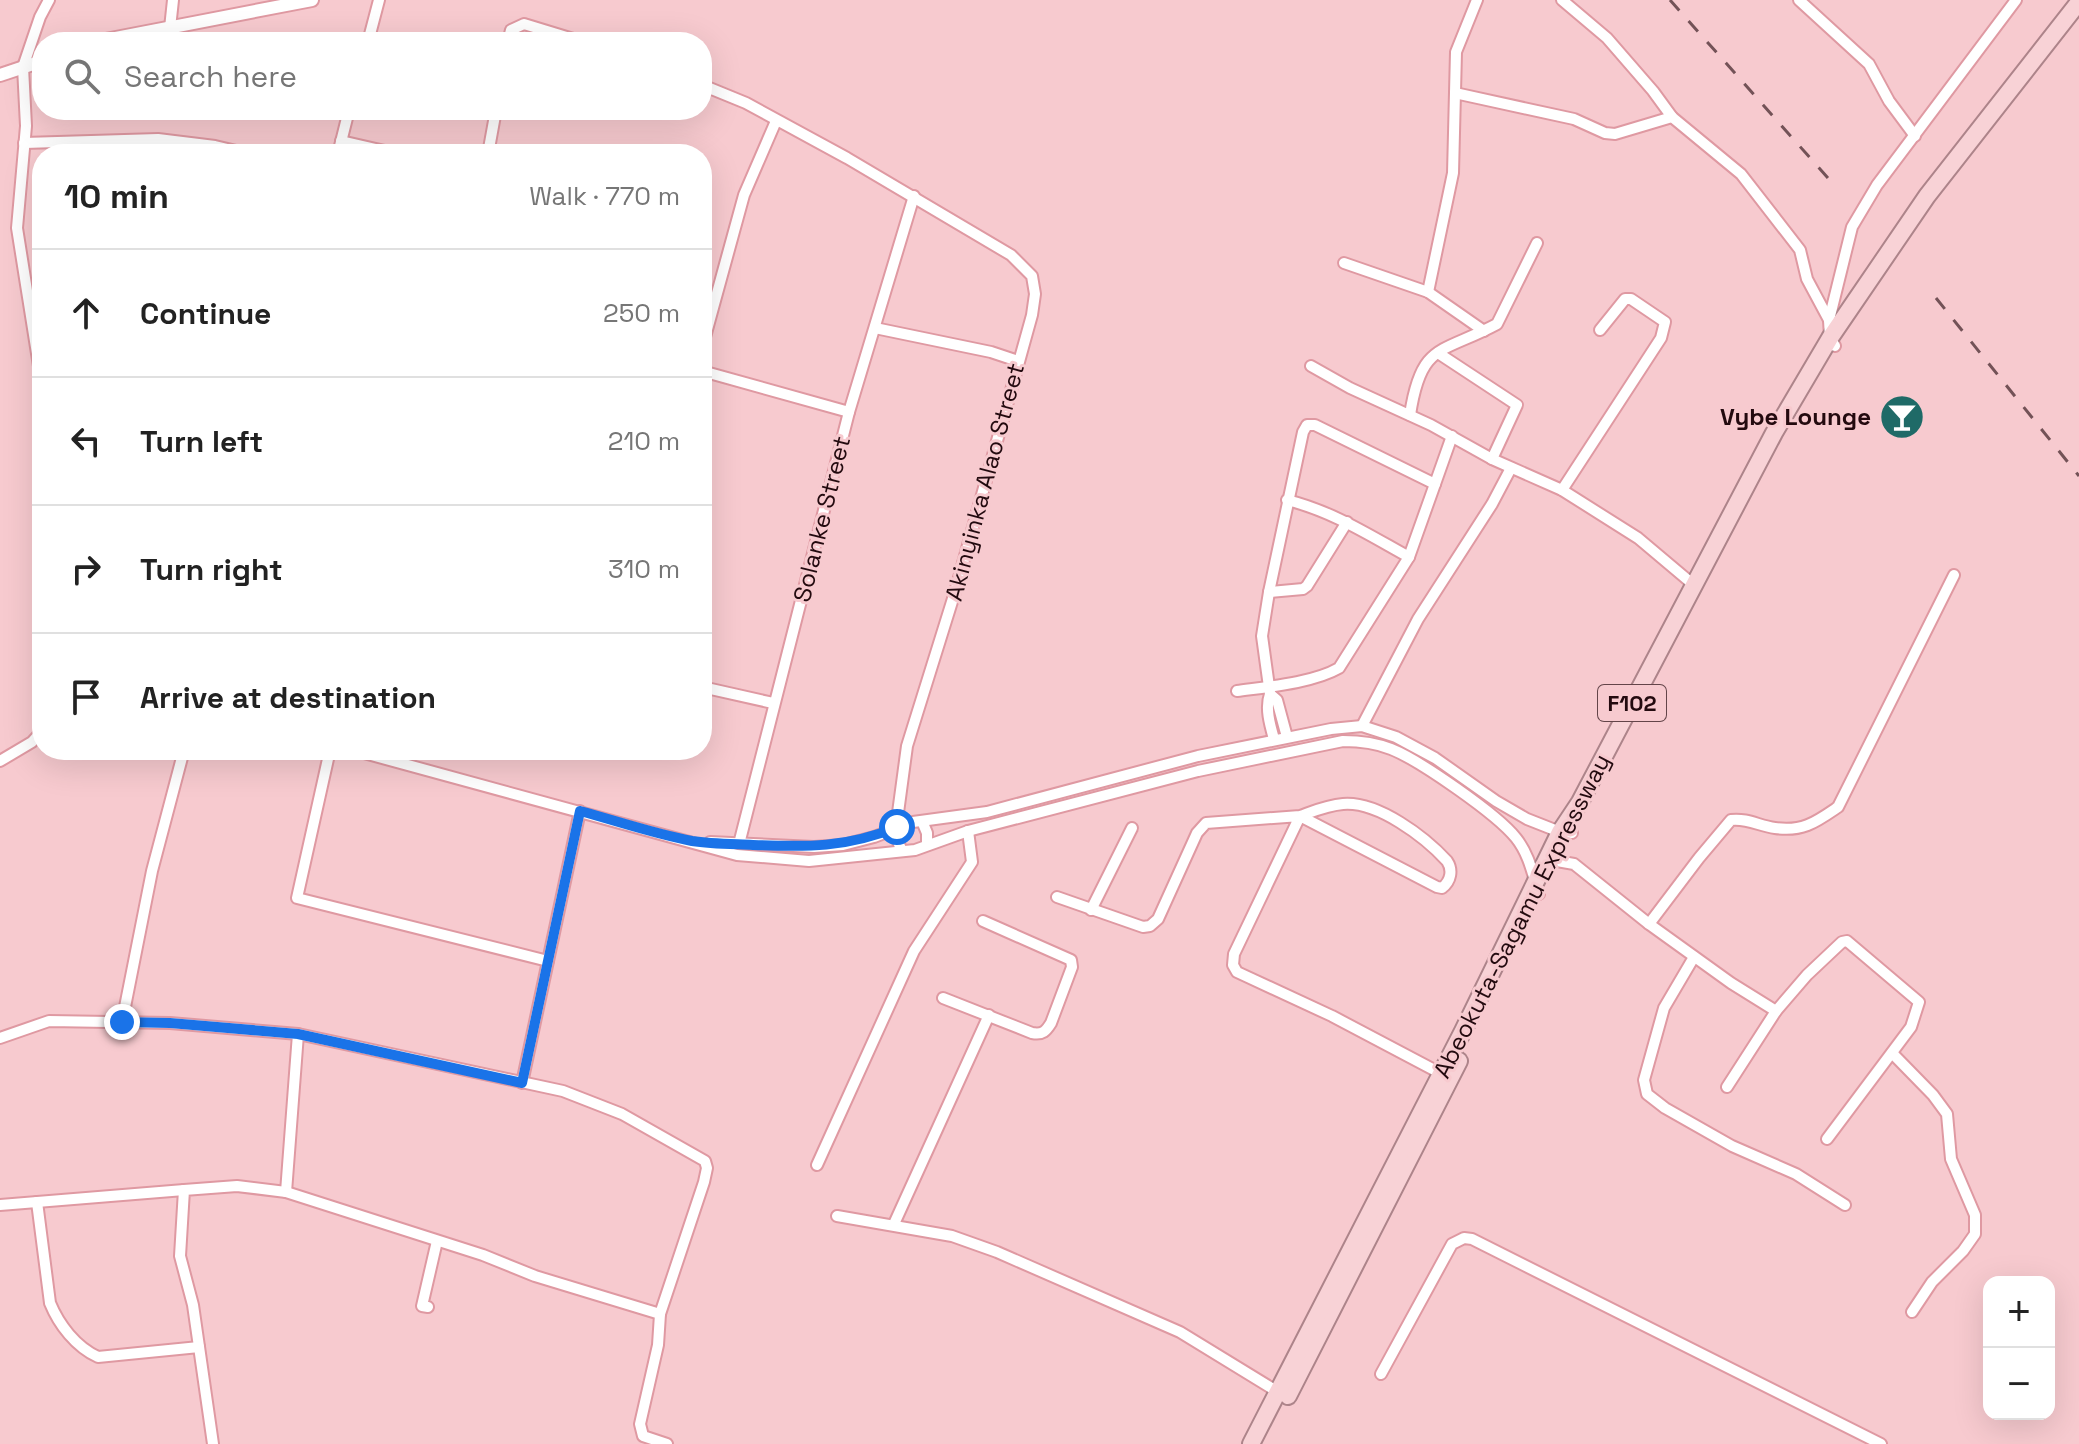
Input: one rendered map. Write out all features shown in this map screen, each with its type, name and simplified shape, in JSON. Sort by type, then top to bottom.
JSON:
[{"type":"highway","name":"Abeokuta-Sagamu Expressway","points":[[1263,1444],[1471,1037],[1537,888],[1557,861],[1580,802],[1774,433],[1927,196],[2079,2]]},
{"type":"highway","name":"Abeokuta-Sagamu Expressway","points":[[1251,1444],[1566,832],[1832,342],[1935,202],[2079,18]]},
{"type":"street","points":[[35,32],[49,0]]},
{"type":"street","points":[[170,28],[173,0]]},
{"type":"street","points":[[371,32],[379,0]]},
{"type":"street","points":[[1428,292],[1453,173],[1456,52],[1477,0]]},
{"type":"street","points":[[1799,0],[1869,64],[1889,101],[1915,136]]},
{"type":"street","points":[[1829,320],[1852,227],[1877,185],[2016,0]]},
{"type":"street","points":[[149,32],[307,1]]},
{"type":"street","points":[[1564,1],[1607,38],[1672,117],[1741,174],[1780,221],[1800,250],[1807,279],[1829,320],[1832,342]]},
{"type":"street","points":[[510,32],[524,24],[550,32]]},
{"type":"street","points":[[32,41],[23,67],[26,99],[17,228],[32,322]]},
{"type":"street","points":[[0,75],[32,64]]},
{"type":"street","points":[[712,88],[914,196]]},
{"type":"street","points":[[1455,93],[1574,119],[1605,133],[1615,134],[1672,117]]},
{"type":"street","points":[[340,144],[346,120]]},
{"type":"street","points":[[490,144],[494,120]]},
{"type":"street","points":[[712,312],[744,195],[776,121]]},
{"type":"street","points":[[24,143],[158,139],[199,144]]},
{"type":"street","points":[[341,141],[354,144]]},
{"type":"street","name":"Solanke Street","points":[[739,844],[849,412],[914,196]]},
{"type":"street","name":"Akinyinka Alao Street","points":[[902,851],[895,840],[902,778],[916,714],[955,592],[1032,315],[1035,294],[1032,276],[1011,255],[914,196]]},
{"type":"street","points":[[1410,415],[1417,377],[1423,366],[1460,340],[1497,324],[1537,243]]},
{"type":"street","points":[[1344,263],[1428,292],[1484,331]]},
{"type":"street","points":[[1562,490],[1661,338],[1665,322],[1631,299],[1625,299],[1600,330]]},
{"type":"street","points":[[875,328],[991,352],[1018,361]]},
{"type":"street","points":[[1438,353],[1517,405],[1492,459]]},
{"type":"street","points":[[1311,366],[1492,459],[1562,490],[1638,538],[1695,586]]},
{"type":"street","points":[[712,374],[849,412]]},
{"type":"street","points":[[1274,739],[1262,636],[1287,500],[1307,425],[1334,433],[1435,484]]},
{"type":"street","points":[[1237,691],[1270,690],[1339,668],[1409,557],[1452,436]]},
{"type":"street","points":[[1362,726],[1418,619],[1492,504],[1511,468]]},
{"type":"street","points":[[1287,500],[1316,507],[1409,557]]},
{"type":"street","points":[[1269,592],[1307,586],[1347,522]]},
{"type":"street","points":[[1649,924],[1731,820],[1743,819],[1775,828],[1808,828],[1838,807],[1954,575]]},
{"type":"street","points":[[712,689],[773,703]]},
{"type":"street","points":[[1270,690],[1277,700],[1287,737]]},
{"type":"street","points":[[692,841],[814,847],[843,845],[897,827],[987,812],[1198,756],[1274,739],[1362,726],[1396,737],[1435,758],[1527,819],[1566,832]]},
{"type":"street","points":[[390,760],[737,855],[777,860],[821,860],[902,851],[1198,771],[1343,741],[1358,741],[1390,748],[1428,769],[1488,813],[1515,836],[1526,854],[1537,888]]},
{"type":"street","points":[[0,761],[32,742]]},
{"type":"street","points":[[122,1022],[152,871],[181,760]]},
{"type":"street","points":[[328,760],[297,898],[548,961]]},
{"type":"street","points":[[1488,813],[1496,801]]},
{"type":"street","points":[[1057,897],[1143,927],[1150,926],[1158,919],[1197,833],[1206,823],[1300,816],[1341,804],[1353,804],[1398,821],[1439,853],[1451,867],[1451,874],[1446,885],[1437,887],[1300,816]]},
{"type":"street","points":[[522,1083],[580,811]]},
{"type":"street","points":[[1300,816],[1234,954],[1233,965],[1237,972],[1332,1016],[1440,1073]]},
{"type":"street","points":[[1515,836],[1527,819]]},
{"type":"street","points":[[922,821],[927,833],[927,845]]},
{"type":"street","points":[[1091,910],[1132,828]]},
{"type":"street","points":[[817,1165],[914,951],[972,862],[968,831]]},
{"type":"street","points":[[1557,861],[1574,864],[1694,957],[1776,1011]]},
{"type":"street","points":[[943,998],[1032,1033],[1046,1031],[1072,967],[1071,960],[983,921]]},
{"type":"street","points":[[1727,1087],[1776,1011],[1807,975],[1842,942],[1847,941],[1919,1002],[1911,1027],[1827,1139]]},
{"type":"street","points":[[1694,957],[1664,1008],[1644,1080],[1647,1094],[1665,1108],[1732,1146],[1796,1174],[1845,1205]]},
{"type":"street","points":[[894,1224],[989,1015]]},
{"type":"street","points":[[0,1038],[49,1021],[170,1023],[298,1034],[563,1091],[591,1100],[705,1161],[704,1182],[660,1314],[658,1345],[640,1424],[643,1436],[667,1444]]},
{"type":"street","points":[[286,1192],[298,1034]]},
{"type":"street","points":[[1892,1053],[1947,1114],[1951,1159],[1975,1215],[1975,1234],[1963,1251],[1932,1282],[1912,1312]]},
{"type":"street","points":[[0,1205],[237,1186],[286,1192],[535,1276],[660,1314]]},
{"type":"street","points":[[184,1190],[180,1256],[193,1305],[213,1444]]},
{"type":"street","points":[[37,1202],[50,1303],[56,1318],[77,1342],[98,1357],[199,1347]]},
{"type":"street","points":[[837,1216],[952,1236],[997,1252],[1180,1332],[1278,1392]]},
{"type":"street","points":[[1381,1374],[1452,1244],[1464,1238],[1472,1239],[1881,1444]]},
{"type":"street","points":[[428,1307],[422,1306],[437,1241]]},
{"type":"railway","points":[[1670,0],[1835,186]]},
{"type":"railway","points":[[1936,298],[2079,476]]},
{"type":"place","name":"Vybe Lounge","points":[[1902,417]]},
{"type":"route","points":[[122,1022],[298,1034],[522,1083],[580,811],[692,841],[739,844],[843,845],[897,827]]}]
